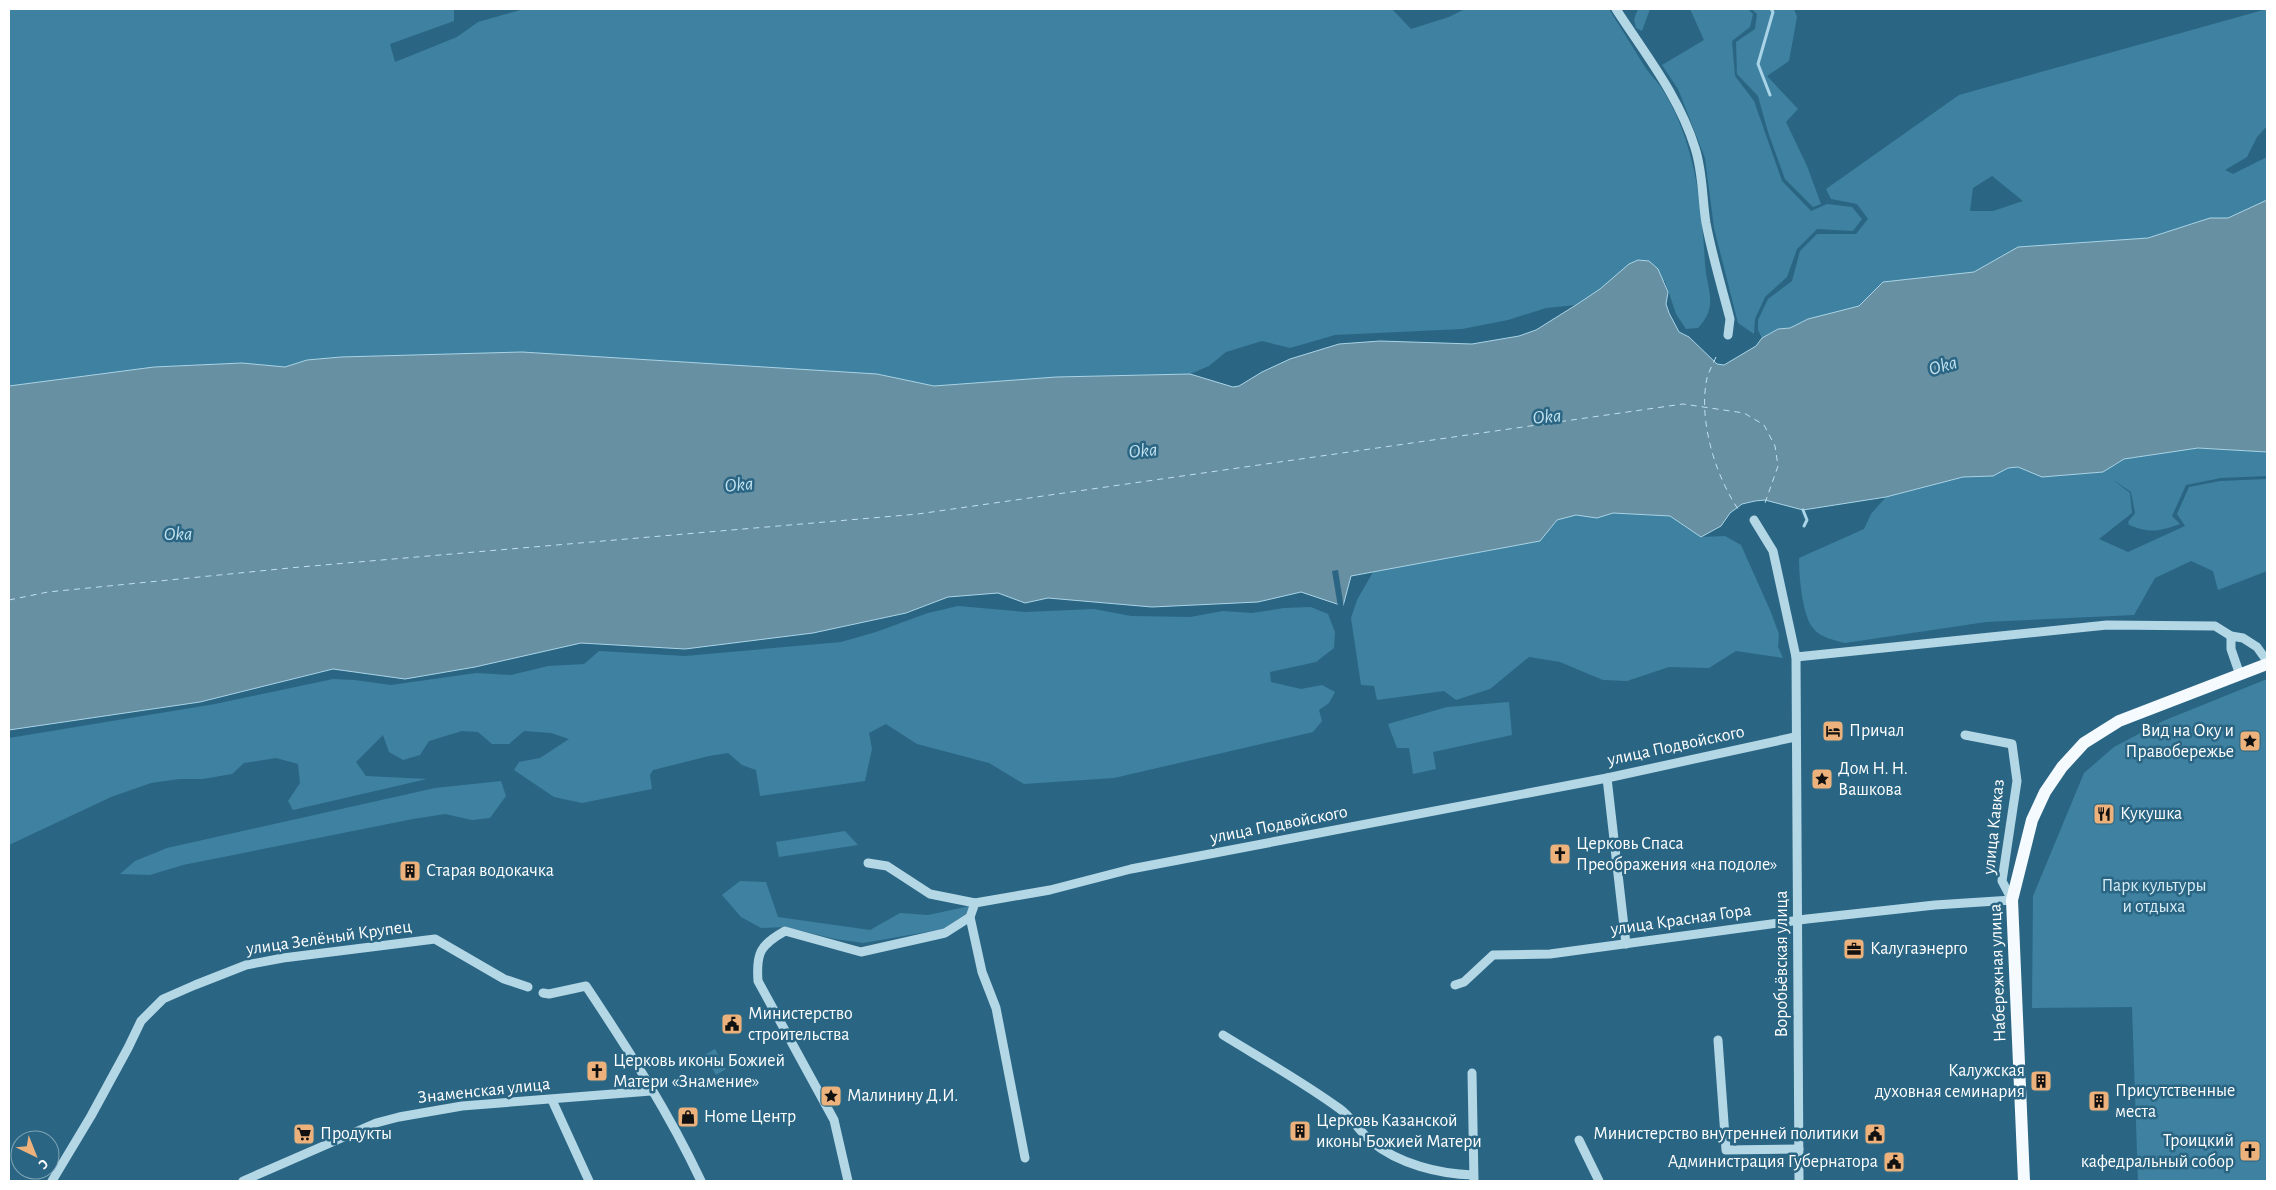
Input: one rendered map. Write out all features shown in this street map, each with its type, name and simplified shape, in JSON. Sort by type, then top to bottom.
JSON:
[{"type":"main road","name":"Набережная улица","points":[[2024,1181],[2012,900],[2032,820],[2045,792],[2062,766],[2084,744],[2119,720],[2267,663]]},
{"type":"street","points":[[1617,9],[1667,84],[1685,120],[1696,149],[1703,183],[1706,222],[1730,320],[1728,335]]},
{"type":"street","name":"Воробьёвская улица","points":[[1754,520],[1773,551],[1796,657],[1799,1181]]},
{"type":"street","name":"Набережная улица","points":[[1796,657],[2107,624],[2215,626],[2231,636],[2243,638],[2257,647],[2267,663]]},
{"type":"street","points":[[2231,636],[2230,649],[2240,675]]},
{"type":"street","name":"улица Кавказ","points":[[1964,735],[2012,744],[2017,781],[2002,881],[2012,900]]},
{"type":"street","name":"улица Подвойского","points":[[975,903],[1050,890],[1131,869],[1607,778],[1795,737]]},
{"type":"street","points":[[1607,778],[1626,944]]},
{"type":"street","points":[[868,864],[887,866],[930,894],[975,903],[970,917],[982,972],[996,1008],[1024,1158]]},
{"type":"street","name":"улица Красная Гора","points":[[1455,986],[1464,982],[1493,955],[1550,954],[1798,920],[1935,905],[2012,900]]},
{"type":"street","points":[[848,1181],[834,1120],[758,981],[756,964],[761,948],[771,939],[785,931],[861,952],[945,933],[970,917]]},
{"type":"street","name":"улица Зелёный Крупец","points":[[52,1181],[91,1116],[141,1021],[163,999],[195,985],[246,965],[283,958],[436,939],[504,979],[528,987]]},
{"type":"street","points":[[543,993],[549,994],[586,986],[623,1041],[651,1091],[681,1138],[701,1181]]},
{"type":"street","points":[[1223,1035],[1341,1110],[1371,1141],[1388,1153],[1402,1161],[1473,1178],[1472,1073]]},
{"type":"street","points":[[1718,1040],[1726,1150],[1799,1149]]},
{"type":"street","name":"Знаменская улица","points":[[243,1181],[376,1123],[399,1117],[462,1106],[651,1091]]},
{"type":"street","points":[[552,1100],[589,1181]]},
{"type":"street","points":[[1579,1140],[1598,1181]]},
{"type":"green space","points":[[9,9],[454,9],[454,21],[390,44],[395,62],[457,37],[478,22],[524,9],[1392,9],[1411,29],[1449,17],[1465,9],[1609,9],[1645,67],[1664,92],[1683,132],[1690,154],[1699,198],[1710,305],[1708,313],[1698,328],[1686,329],[1676,314],[1665,281],[1600,289],[1576,305],[1546,308],[1508,320],[1462,329],[1335,335],[1290,348],[1262,341],[1226,352],[1209,366],[1190,374],[1056,377],[934,386],[877,374],[522,352],[341,357],[307,360],[285,367],[242,363],[154,367],[9,386]]},
{"type":"green space","points":[[1638,9],[1650,9],[1642,31],[1636,28],[1634,19]]},
{"type":"green space","points":[[1690,9],[1748,9],[1753,14],[1750,27],[1732,41],[1735,76],[1754,101],[1782,181],[1811,211],[1827,204],[1852,207],[1862,219],[1853,231],[1817,229],[1797,249],[1787,277],[1765,297],[1755,319],[1754,334],[1738,323],[1714,228],[1705,158],[1678,89],[1662,65],[1704,40]]},
{"type":"green space","points":[[1752,9],[1794,9],[1797,17],[1789,61],[1767,76],[1798,109],[1786,122],[1807,166],[1821,204],[1813,207],[1785,179],[1768,132],[1758,96],[1737,74],[1736,42],[1755,29],[1757,14]]},
{"type":"green space","points":[[2267,9],[2267,126],[2257,137],[2247,157],[2225,170],[2233,174],[2267,157],[2267,200],[2228,218],[2210,218],[2148,238],[2018,247],[1974,272],[1883,282],[1859,306],[1808,319],[1790,328],[1777,329],[1762,338],[1758,330],[1758,320],[1768,299],[1792,281],[1800,251],[1817,234],[1856,234],[1868,219],[1857,204],[1831,199],[1826,189],[1959,95]],"holes":[[[1992,176],[2023,201],[1993,211],[1970,211],[1973,188]]]},
{"type":"green space","points":[[2198,448],[2267,452],[2267,476],[2221,478],[2186,485],[2172,516],[2180,524],[2166,529],[2154,530],[2129,525],[2128,522],[2135,513],[2131,492],[2112,479],[2130,493],[2132,513],[2099,539],[2128,552],[2185,526],[2177,514],[2189,487],[2220,481],[2267,479],[2267,571],[2218,590],[2213,571],[2191,561],[2155,578],[2134,615],[1986,622],[1845,643],[1820,634],[1809,622],[1802,594],[1799,558],[1864,529],[1871,514],[1886,497],[1963,477],[1992,476],[2008,468],[2018,467],[2042,477],[2103,472],[2124,459]]},
{"type":"green space","points":[[1613,513],[1670,516],[1701,537],[1725,536],[1741,545],[1779,634],[1778,647],[1783,658],[1736,651],[1709,668],[1669,667],[1627,681],[1603,680],[1560,662],[1529,657],[1490,689],[1456,700],[1444,691],[1377,700],[1374,686],[1361,685],[1351,618],[1357,600],[1373,572],[1540,541],[1557,520],[1576,515],[1597,518]]},
{"type":"green space","points":[[958,606],[1025,612],[1094,609],[1131,616],[1190,617],[1223,611],[1252,613],[1284,608],[1311,607],[1328,614],[1335,632],[1334,648],[1316,662],[1270,672],[1271,682],[1301,689],[1322,685],[1335,692],[1329,703],[1319,710],[1322,721],[1313,732],[1114,778],[1024,784],[989,763],[917,744],[886,724],[869,733],[872,749],[865,781],[760,796],[756,770],[742,765],[728,753],[653,770],[650,775],[652,789],[582,803],[554,797],[514,770],[519,762],[540,758],[569,739],[551,733],[524,731],[509,744],[492,744],[478,732],[462,731],[429,741],[420,755],[403,760],[389,752],[383,735],[356,762],[366,776],[427,779],[293,810],[288,801],[300,783],[298,764],[276,758],[244,763],[232,774],[203,779],[179,779],[151,783],[111,797],[9,845],[9,738],[215,704],[333,679],[391,685],[476,673],[511,675],[548,666],[584,664],[599,651],[685,656],[841,642],[876,632],[928,613]]},
{"type":"green space","name":"Парк культуры и отдыха","points":[[2267,679],[2267,1181],[2138,1181],[2132,1007],[2032,1008],[2033,896],[2084,773],[2114,747],[2163,721]]},
{"type":"green space","points":[[1509,702],[1512,735],[1433,752],[1436,769],[1413,774],[1409,748],[1397,748],[1388,724],[1447,707]]},
{"type":"green space","points":[[501,781],[506,796],[490,818],[472,820],[445,814],[183,865],[150,875],[120,874],[135,861],[167,848],[435,788]]},
{"type":"green space","points":[[845,831],[858,845],[779,857],[776,842]]},
{"type":"green space","points":[[740,881],[766,882],[778,917],[870,930],[900,913],[928,915],[970,906],[966,914],[944,929],[863,943],[835,939],[786,927],[761,928],[741,917],[722,895]]},
{"type":"green space","points":[[715,1049],[726,1069],[716,1075],[704,1055]]},
{"type":"water","name":"Oka","points":[[2267,200],[2267,452],[2198,448],[2124,459],[2103,472],[2042,477],[2018,467],[2008,468],[1993,476],[1963,477],[1886,497],[1803,510],[1765,500],[1755,501],[1742,504],[1730,513],[1721,526],[1701,537],[1670,516],[1613,513],[1597,518],[1576,515],[1557,520],[1540,541],[1351,576],[1343,606],[1301,592],[1258,602],[1152,607],[1048,598],[1025,603],[998,593],[948,597],[906,613],[813,633],[685,649],[581,643],[475,667],[405,679],[333,669],[200,702],[9,730],[9,386],[154,367],[242,363],[285,367],[307,360],[341,357],[522,352],[877,374],[934,386],[1056,377],[1190,374],[1233,387],[1239,386],[1262,372],[1290,359],[1339,344],[1380,341],[1472,344],[1519,336],[1536,330],[1576,305],[1600,289],[1629,264],[1638,260],[1649,261],[1658,269],[1668,292],[1666,304],[1669,313],[1679,332],[1689,337],[1717,364],[1724,365],[1756,346],[1762,338],[1778,329],[1790,328],[1808,319],[1859,306],[1883,282],[1974,272],[2018,247],[2148,238],[2210,218],[2228,218]]},
{"type":"pier","points":[[1338,570],[1344,608],[1338,607],[1332,571]]},
{"type":"waterway","points":[[1770,95],[1758,64],[1773,12],[1771,9]]},
{"type":"waterway","points":[[1803,510],[1807,520],[1804,526]]},
{"type":"ferry route","points":[[1716,357],[1707,378],[1705,394],[1707,429],[1710,446],[1722,480],[1738,509]]},
{"type":"ferry route","points":[[9,600],[48,592],[300,567],[918,514],[1683,404],[1744,413],[1764,425],[1775,446],[1778,466],[1765,503]]},
{"type":"place","name":"Причал","points":[[1833,731]]},
{"type":"place","name":"Вид на Оку и Правобережье","points":[[2250,741]]},
{"type":"place","name":"Дом Н. Н. Вашкова","points":[[1822,779]]},
{"type":"place","name":"Кукушка","points":[[2104,814]]},
{"type":"place","name":"Церковь Спаса Преображения «на подоле»","points":[[1560,854]]},
{"type":"place","name":"Старая водокачка","points":[[410,871]]},
{"type":"place","name":"Калугаэнерго","points":[[1854,949]]},
{"type":"place","name":"Министерство строительства","points":[[732,1024]]},
{"type":"place","name":"Церковь иконы Божией Матери «Знамение»","points":[[597,1071]]},
{"type":"place","name":"Калужская духовная семинария","points":[[2041,1081]]},
{"type":"place","name":"Малинину Д.И.","points":[[831,1096]]},
{"type":"place","name":"Присутственные места","points":[[2099,1101]]},
{"type":"place","name":"Home Центр","points":[[688,1117]]},
{"type":"place","name":"Церковь Казанской иконы Божией Матери","points":[[1300,1131]]},
{"type":"place","name":"Продукты","points":[[304,1134]]},
{"type":"place","name":"Министерство внутренней политики","points":[[1875,1134]]},
{"type":"place","name":"Троицкий кафедральный собор","points":[[2250,1151]]},
{"type":"place","name":"Администрация Губернатора","points":[[1894,1162]]}]
